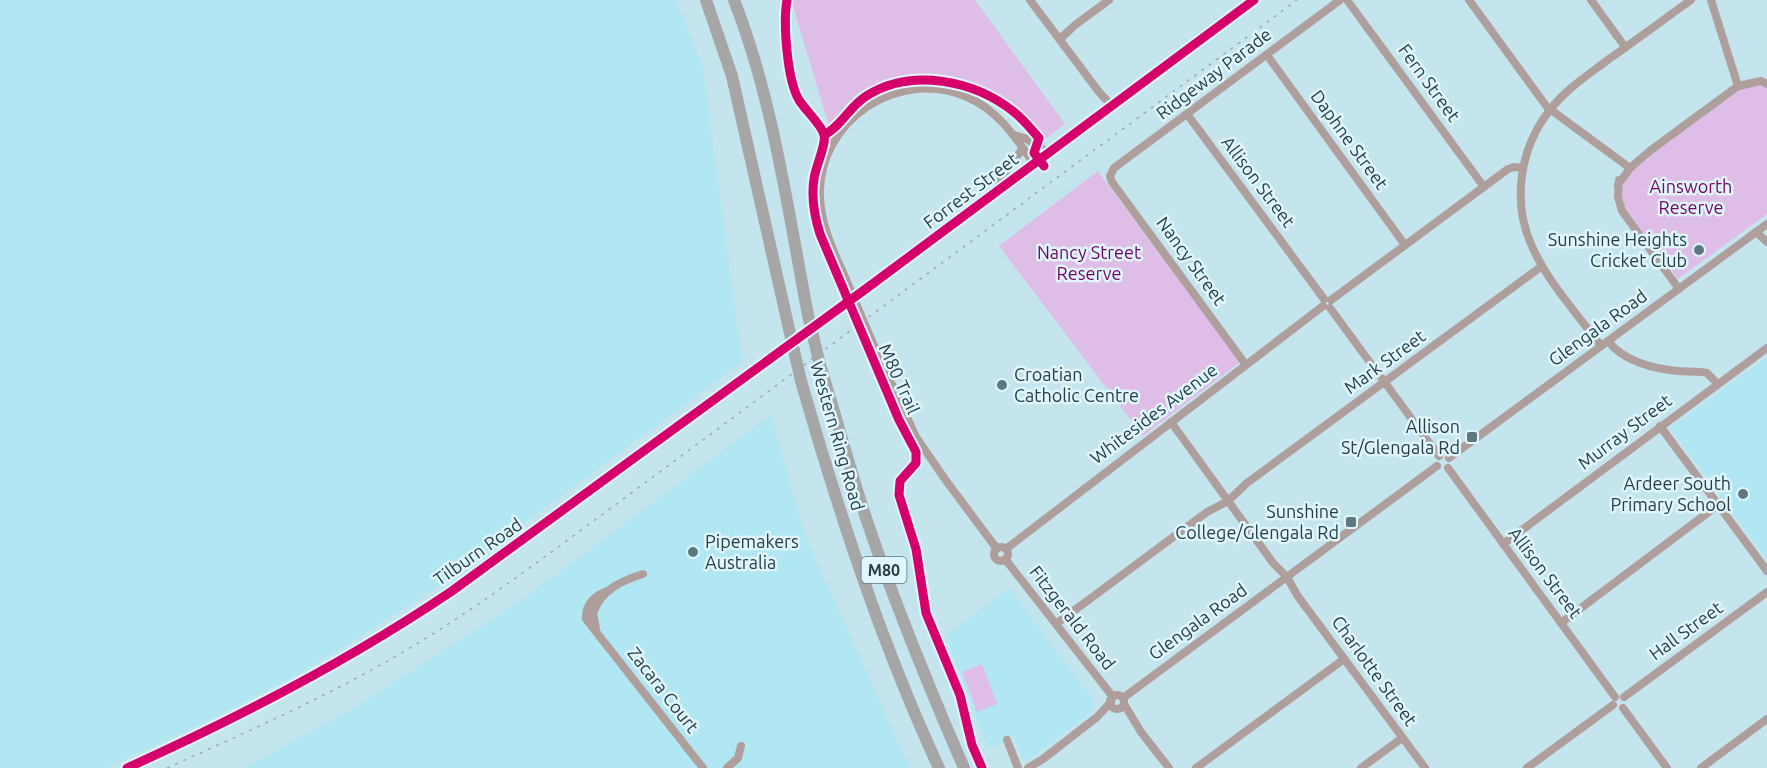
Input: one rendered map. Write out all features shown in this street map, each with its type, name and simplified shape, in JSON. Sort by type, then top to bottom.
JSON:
[{"type":"highway","name":"Western Ring Road","points":[[706,0],[732,76],[801,381],[833,492],[859,571],[904,688],[939,768]]},
{"type":"highway","name":"Western Ring Road","points":[[734,0],[754,55],[769,117],[820,365],[862,507],[929,687],[964,768]]},
{"type":"street","points":[[1030,0],[1110,108]]},
{"type":"street","points":[[1058,37],[1109,0]]},
{"type":"street","name":"Forrest Street","points":[[822,321],[1254,0]]},
{"type":"street","name":"Ridgeway Parade","points":[[1110,176],[1114,168],[1340,0]]},
{"type":"street","name":"Fern Street","points":[[1347,0],[1485,187]]},
{"type":"street","points":[[1469,0],[1550,109],[1628,166]]},
{"type":"street","points":[[1591,0],[1626,47]]},
{"type":"street","points":[[1691,0],[1571,87],[1550,109],[1532,139],[1523,168],[1521,190],[1525,225],[1542,266],[1605,344],[1642,364],[1675,371],[1704,372],[1716,385]]},
{"type":"street","points":[[1710,3],[1738,86]]},
{"type":"street","name":"Daphne Street","points":[[1267,55],[1405,245]]},
{"type":"street","points":[[1679,289],[1622,211],[1618,197],[1618,185],[1628,166],[1738,86],[1761,81],[1767,84]]},
{"type":"street","points":[[997,554],[916,437],[871,339],[827,234],[822,217],[821,176],[835,139],[859,112],[875,100],[907,90],[939,88],[968,97],[993,112],[1014,135],[1034,164]]},
{"type":"street","name":"Allison Street","points":[[1187,114],[1439,456]]},
{"type":"street","points":[[1014,135],[1025,138],[1050,153]]},
{"type":"street","points":[[997,192],[1001,178],[1023,148]]},
{"type":"street","name":"Whitesides Avenue","points":[[997,554],[1327,303],[1508,169],[1523,168]]},
{"type":"street","name":"Nancy Street","points":[[1110,176],[1112,182],[1246,365]]},
{"type":"street","points":[[1762,228],[1767,240]]},
{"type":"street","name":"Glengala Road","points":[[1449,458],[1762,228]]},
{"type":"street","name":"Mark Street","points":[[1056,624],[1542,266]]},
{"type":"street","name":"Tilburn Road","points":[[127,768],[277,697],[423,611],[504,555],[822,321]]},
{"type":"street","name":"Murray Street","points":[[1503,544],[1767,348]]},
{"type":"street","name":"Charlotte Street","points":[[1171,422],[1425,768]]},
{"type":"street","points":[[1660,426],[1767,571]]},
{"type":"street","points":[[1445,455],[1449,458],[1451,463],[1448,468],[1442,470],[1437,466],[1436,461],[1439,456],[1445,455]]},
{"type":"street","name":"Glengala Road","points":[[1026,768],[1036,765],[1097,717],[1437,466]]},
{"type":"street","name":"Allison Street","points":[[1448,468],[1617,700]]},
{"type":"street","points":[[1561,622],[1719,506]]},
{"type":"street","name":"Fitzgerald Road","points":[[997,554],[1008,553],[1005,559],[1169,768]]},
{"type":"street","name":"Zacara Court","points":[[643,573],[627,578],[610,590],[596,605],[593,613],[597,632],[703,768]]},
{"type":"street","name":"Hall Street","points":[[1527,768],[1767,592]]},
{"type":"street","points":[[1196,768],[1344,659]]},
{"type":"street","points":[[1617,700],[1616,708],[1623,708],[1667,768]]},
{"type":"street","points":[[1701,768],[1767,719]]},
{"type":"street","points":[[1361,768],[1402,738]]},
{"type":"street","points":[[1008,740],[1017,764],[1026,768]]},
{"type":"street","points":[[727,768],[738,758],[741,746]]},
{"type":"shaded area","points":[[0,0],[676,0],[703,68],[742,362],[449,579],[300,673],[184,732],[105,768],[0,768]]},
{"type":"shaded area","name":"Ardeer South Primary School","points":[[1767,357],[1767,559],[1670,428]]},
{"type":"shaded area","points":[[771,415],[805,536],[910,768],[244,768],[349,711],[516,604]]},
{"type":"shaded area","points":[[1009,588],[1093,700],[1092,712],[1028,760],[1022,758],[1013,735],[1001,744],[988,749],[946,636]]},
{"type":"green space","points":[[791,0],[975,0],[1065,124],[1042,141],[1025,122],[1005,106],[983,93],[960,84],[935,79],[910,80],[886,85],[863,97],[849,108],[830,129]]},
{"type":"green space","name":"Ainsworth Reserve","points":[[1759,85],[1767,87],[1767,214],[1678,279],[1628,214],[1622,200],[1623,184],[1634,167],[1739,89]]},
{"type":"green space","name":"Nancy Street Reserve","points":[[1098,171],[1240,362],[1143,436],[999,246]]},
{"type":"green space","points":[[982,664],[997,704],[977,712],[962,672]]},
{"type":"railway","points":[[167,768],[349,682],[408,649],[475,606],[584,528],[1297,0]]},
{"type":"cycle path","name":"M80 Trail","points":[[787,0],[786,36],[789,66],[795,91],[824,134],[824,143],[813,186],[816,220],[899,420],[916,452],[916,463],[900,481],[899,495],[916,549],[926,613],[960,695],[972,745],[982,768]]},
{"type":"cycle path","points":[[127,768],[211,729],[294,686],[374,641],[452,591],[867,288],[1254,0]]},
{"type":"cycle path","points":[[824,135],[862,99],[885,87],[904,82],[942,81],[981,92],[1017,115],[1039,138],[1034,153],[1044,166]]},
{"type":"place","name":"Sunshine Heights Cricket Club","points":[[1699,250]]},
{"type":"place","name":"Croatian Catholic Centre","points":[[1002,385]]},
{"type":"place","name":"Allison St/Glengala Rd","points":[[1472,437]]},
{"type":"place","name":"Ardeer South Primary School","points":[[1743,494]]},
{"type":"place","name":"Sunshine College/Glengala Rd","points":[[1351,522]]},
{"type":"place","name":"Pipemakers Australia","points":[[693,552]]}]
